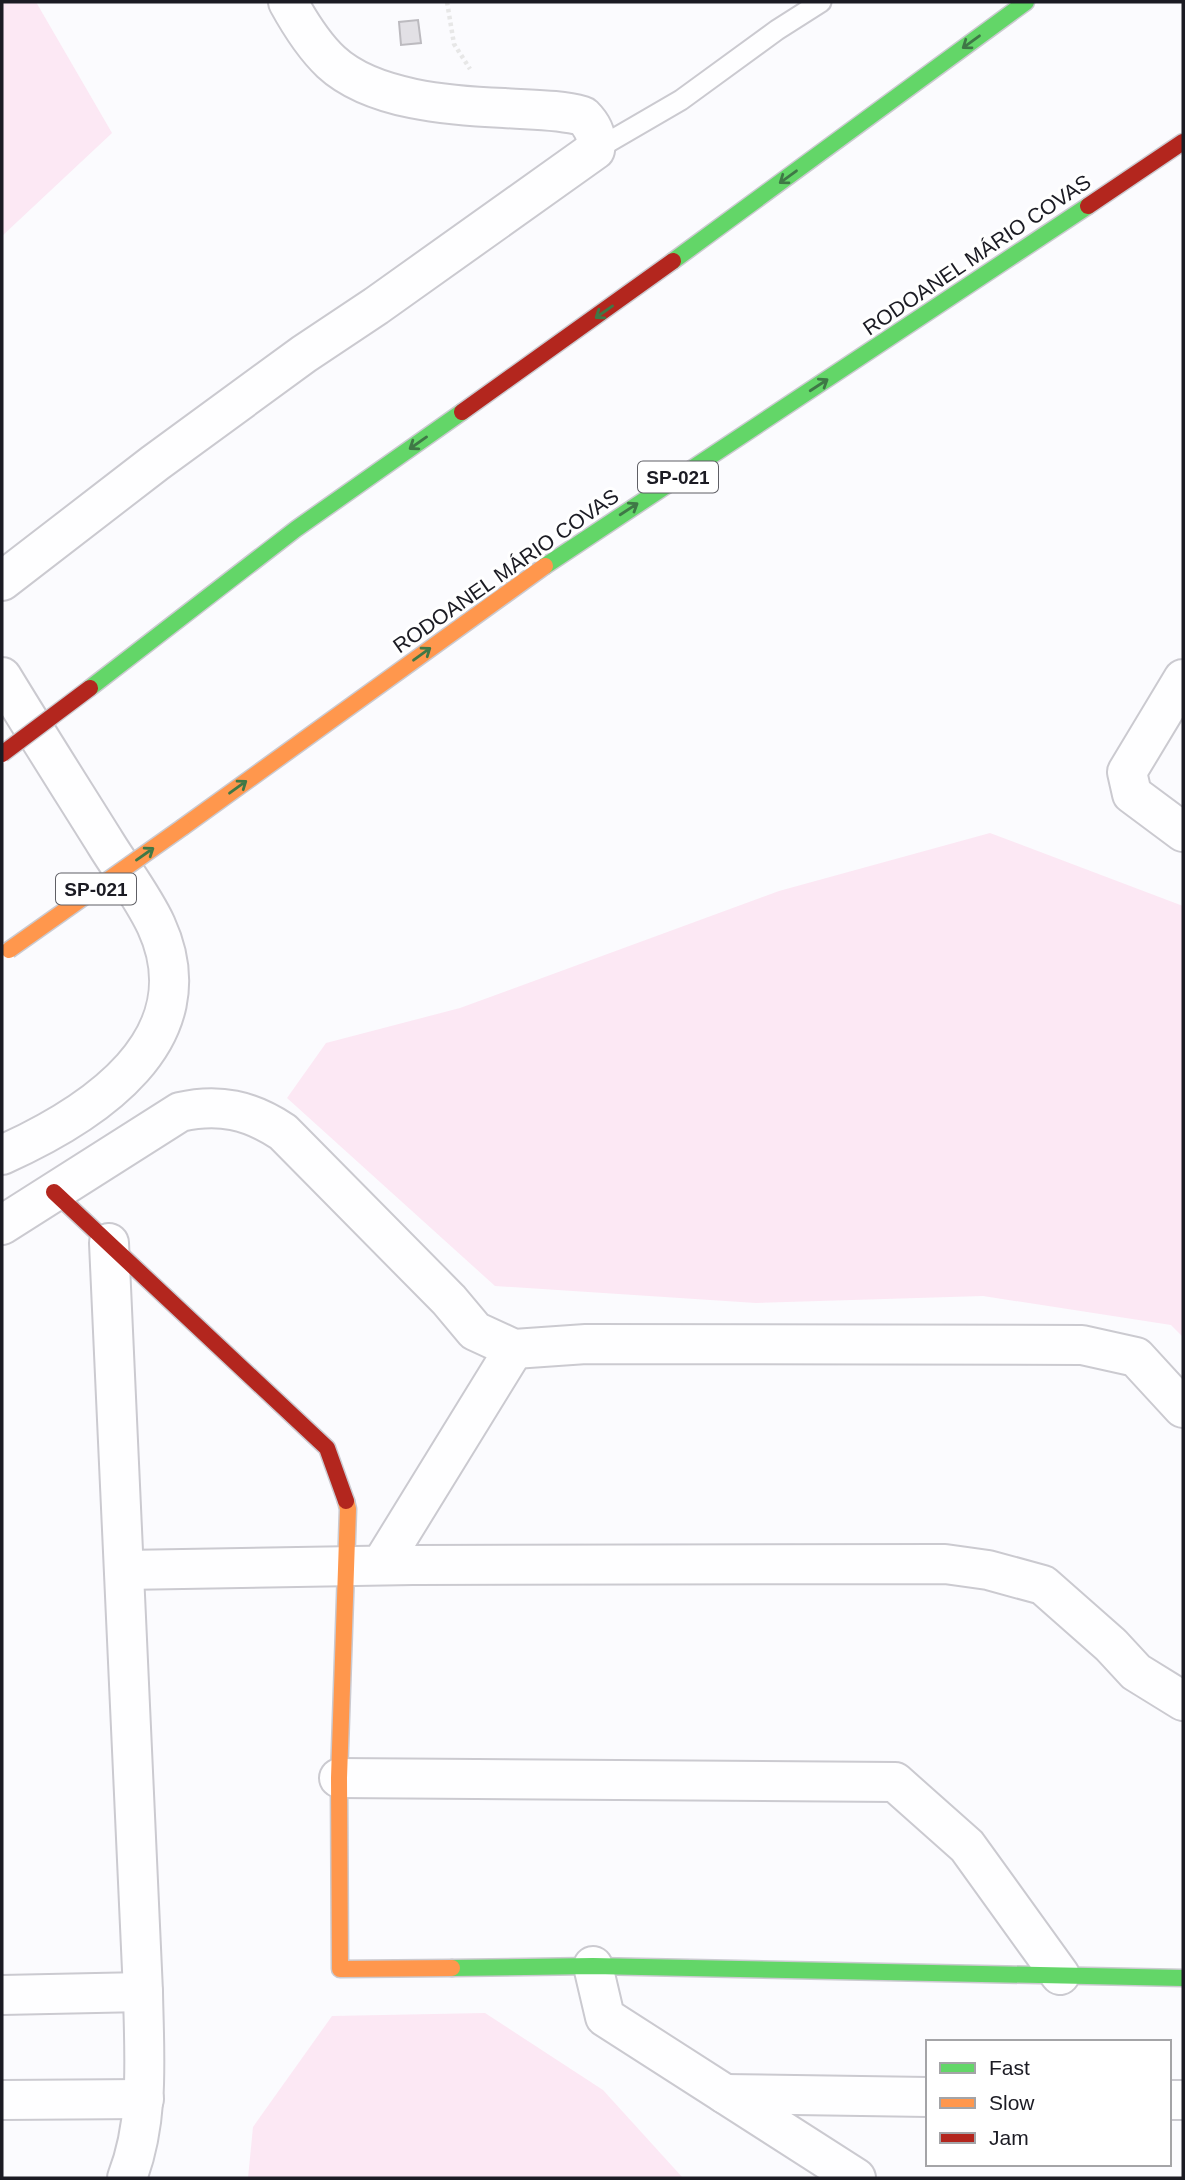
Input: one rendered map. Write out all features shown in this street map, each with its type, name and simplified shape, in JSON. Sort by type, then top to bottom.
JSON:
[{"type":"main road","points":[[2,754],[296,529],[618,302],[1026,2]]},
{"type":"main road","name":"RODOANEL MÁRIO COVAS","points":[[5,953],[565,551],[998,267],[1183,142]]},
{"type":"main road","points":[[54,1192],[327,1448],[342,1486],[364,1566],[339,1778],[340,1969],[593,1966],[1183,1978]]},
{"type":"street","points":[[2,581],[58,535],[304,354],[595,150],[595,132],[583,116],[557,111],[436,104],[396,95],[356,78],[331,63],[300,23],[288,2]]},
{"type":"street","points":[[2,677],[156,925],[170,977],[163,1020],[135,1067],[108,1091],[47,1134],[2,1155]]},
{"type":"street","points":[[1183,679],[1127,772],[1132,794],[1183,832]]},
{"type":"street","points":[[2,1225],[180,1112],[212,1107],[248,1113],[283,1132],[449,1300],[475,1331],[514,1349],[586,1344],[1082,1345],[1136,1357],[1183,1408]]},
{"type":"street","points":[[109,1243],[143,1992],[145,2099],[139,2135],[127,2178]]},
{"type":"street","points":[[364,1566],[514,1349]]},
{"type":"street","points":[[124,1570],[364,1566],[945,1564],[988,1570],[1043,1585],[1111,1645],[1136,1672],[1183,1702]]},
{"type":"street","points":[[339,1778],[895,1782],[967,1846],[1060,1976]]},
{"type":"street","points":[[593,1966],[605,2017],[856,2178]]},
{"type":"street","points":[[2,1995],[143,1992]]},
{"type":"street","points":[[725,2094],[926,2097]]},
{"type":"street","points":[[2,2100],[145,2099]]},
{"type":"lane","points":[[595,150],[681,100],[777,30],[821,2]]},
{"type":"path","points":[[447,2],[454,44],[496,108]]},
{"type":"shaded area","points":[[2,2],[36,2],[112,133],[2,236]]},
{"type":"shaded area","points":[[990,833],[1183,906],[1183,1337],[1171,1325],[983,1296],[756,1303],[495,1286],[287,1098],[326,1043],[460,1008],[779,891]]},
{"type":"shaded area","points":[[485,2013],[603,2090],[683,2178],[248,2178],[253,2127],[332,2016]]},
{"type":"building","points":[[418,20],[421,43],[401,45],[399,22]]},
{"type":"traffic: fast","points":[[673,261],[1026,2]]},
{"type":"traffic: fast","points":[[545,566],[1088,206]]},
{"type":"traffic: fast","points":[[90,688],[296,529],[462,412]]},
{"type":"traffic: fast","points":[[452,1968],[593,1966],[1183,1978]]},
{"type":"traffic: slow","points":[[183,827],[545,566]]},
{"type":"traffic: slow","points":[[9,950],[183,827]]},
{"type":"traffic: slow","points":[[346,1501],[348,1509],[339,1778],[340,1969],[452,1968]]},
{"type":"traffic: jam","points":[[1088,206],[1183,142]]},
{"type":"traffic: jam","points":[[462,412],[673,261]]},
{"type":"traffic: jam","points":[[2,754],[90,688]]},
{"type":"traffic: jam","points":[[54,1192],[327,1448],[346,1501]]}]
